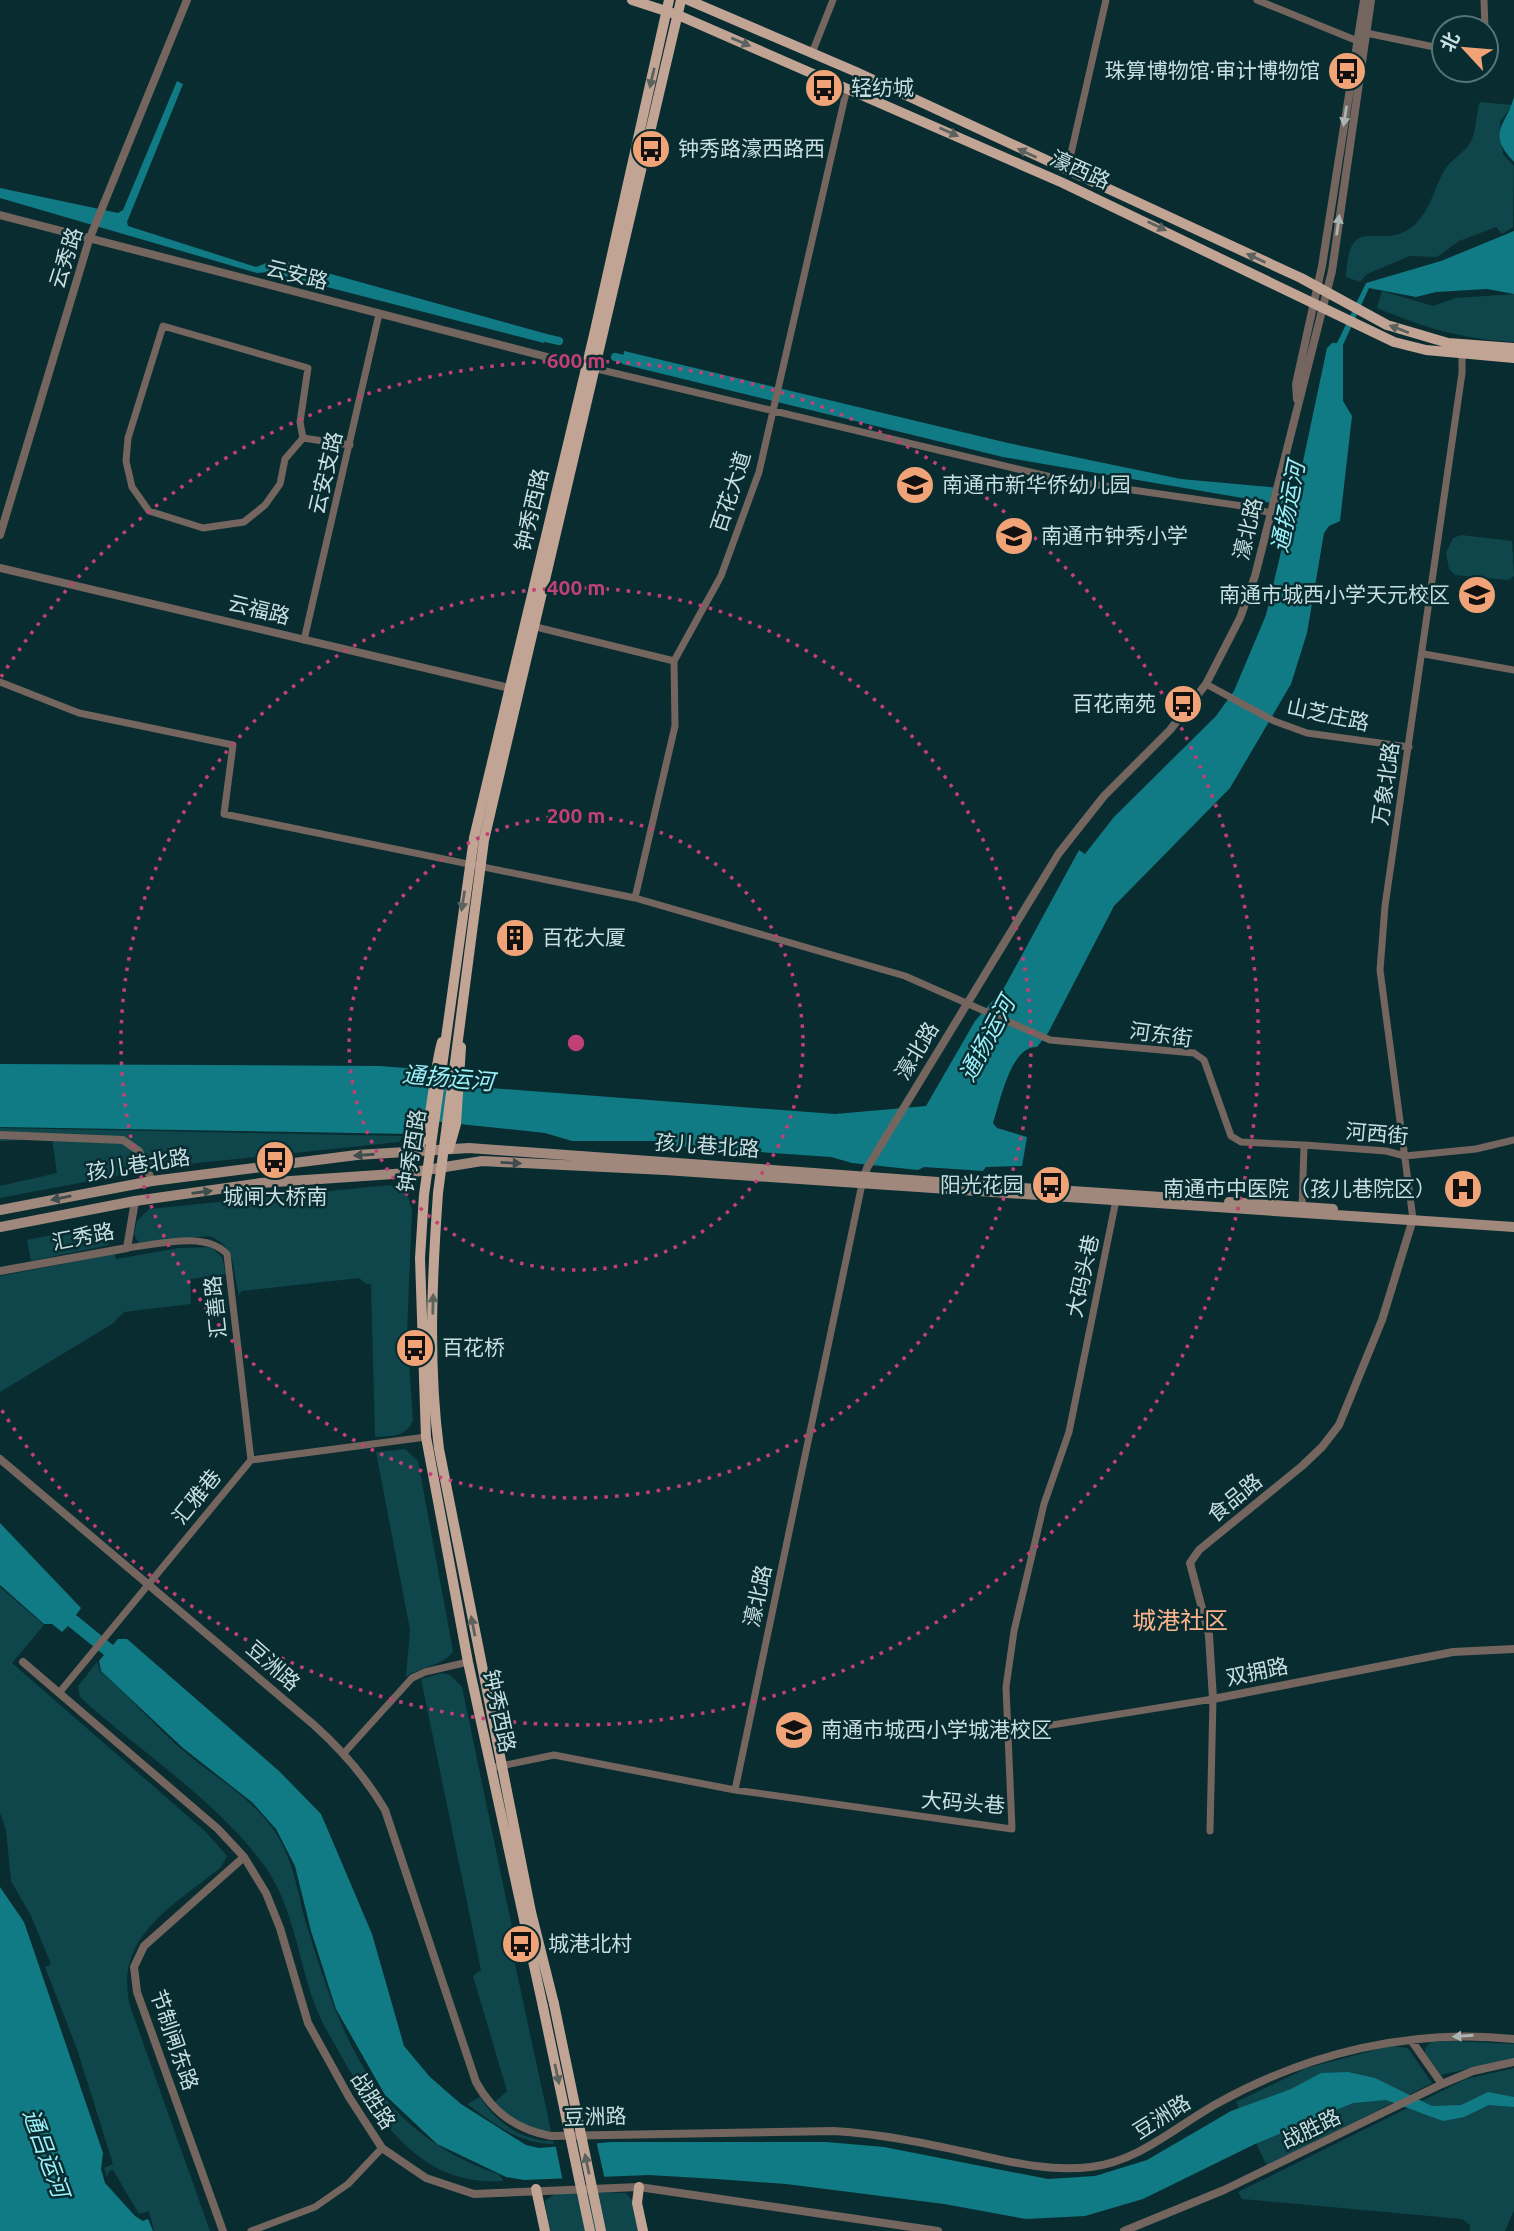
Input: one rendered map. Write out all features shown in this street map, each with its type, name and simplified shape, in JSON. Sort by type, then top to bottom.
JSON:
[{"type":"main road","name":"濠西路","points":[[632,0],[668,5],[678,15],[1150,223],[1365,330],[1410,347],[1514,358]]},
{"type":"main road","name":"钟秀西路","points":[[475,864],[484,840],[529,625],[681,0]]},
{"type":"main road","name":"濠西路","points":[[688,0],[812,52],[1323,290],[1340,302],[1373,317],[1432,340],[1514,348]]},
{"type":"main road","name":"钟秀西路","points":[[591,368],[668,5]]},
{"type":"main road","name":"钟秀西路","points":[[529,625],[510,688],[475,864],[446,1085],[442,1122],[445,1157],[434,1251],[434,1411],[496,1767],[601,2231]]},
{"type":"main road","points":[[403,1153],[418,1146],[442,1122],[455,1020]]},
{"type":"main road","name":"钟秀西路","points":[[442,1122],[428,1170],[420,1258],[426,1437],[468,1662],[496,1767]]},
{"type":"main road","name":"孩儿巷北路","points":[[0,1210],[152,1181],[357,1155],[432,1150],[445,1157],[482,1161],[864,1177],[1116,1199],[1302,1210]]},
{"type":"main road","name":"孩儿巷北路","points":[[0,1227],[135,1201],[261,1184],[428,1170],[445,1157],[864,1177],[1514,1227]]},
{"type":"main road","name":"钟秀西路","points":[[548,2006],[590,2231]]},
{"type":"main road","points":[[639,2187],[638,2203],[643,2231]]},
{"type":"main road","points":[[536,2189],[545,2231]]},
{"type":"street","name":"云秀路","points":[[0,535],[89,240],[187,0]]},
{"type":"street","points":[[812,52],[833,0]]},
{"type":"street","points":[[1067,171],[1106,0]]},
{"type":"street","points":[[1257,0],[1361,43]]},
{"type":"street","name":"濠北路","points":[[735,1790],[864,1177],[967,1003],[1079,825],[1170,730],[1206,684],[1240,618],[1255,576],[1297,405],[1296,384],[1323,290],[1361,43],[1364,0]]},
{"type":"street","name":"濠北路","points":[[1361,43],[1366,33],[1371,0]]},
{"type":"street","points":[[1366,33],[1430,46]]},
{"type":"street","name":"百花大道","points":[[635,898],[675,726],[674,661],[721,576],[759,472],[847,88]]},
{"type":"street","name":"云安路","points":[[0,215],[591,368]]},
{"type":"street","name":"云安支路","points":[[304,640],[379,314]]},
{"type":"street","points":[[163,326],[308,368],[300,422],[303,438],[285,459],[279,484],[272,494],[244,522],[203,528],[149,511],[132,487],[127,461],[128,438],[163,326]]},
{"type":"street","name":"万象北路","points":[[1413,1219],[1380,970],[1385,906],[1424,654],[1462,373],[1462,354]]},
{"type":"street","points":[[591,368],[773,409],[1063,480],[1271,510]]},
{"type":"street","points":[[303,438],[351,444]]},
{"type":"street","name":"云福路","points":[[0,568],[510,688]]},
{"type":"street","points":[[529,625],[674,661]]},
{"type":"street","points":[[1424,654],[1514,670]]},
{"type":"street","name":"河东街","points":[[0,682],[79,713],[233,745],[224,814],[635,898],[863,962],[967,1003],[1050,1040],[1194,1053],[1204,1060],[1231,1136],[1241,1142],[1304,1145]]},
{"type":"street","name":"山芝庄路","points":[[1206,684],[1274,721],[1307,733],[1409,747]]},
{"type":"street","points":[[0,1135],[123,1140],[139,1151],[152,1181]]},
{"type":"street","name":"河西街","points":[[1304,1145],[1386,1151],[1405,1156],[1476,1149],[1514,1140]]},
{"type":"street","points":[[1302,1210],[1304,1145]]},
{"type":"street","name":"大码头巷","points":[[496,1767],[554,1755],[735,1790],[940,1821],[1012,1829],[1006,1687],[1014,1631],[1044,1504],[1069,1432],[1116,1199]]},
{"type":"street","name":"汇秀路","points":[[0,1271],[127,1248],[135,1201]]},
{"type":"street","name":"食品路","points":[[1210,1831],[1213,1699],[1209,1635],[1190,1563],[1199,1550],[1303,1466],[1339,1425],[1382,1320],[1413,1219]]},
{"type":"street","name":"汇善路","points":[[127,1248],[198,1241],[220,1247],[226,1254],[250,1460]]},
{"type":"street","name":"汇雅巷","points":[[60,1693],[250,1460],[426,1437]]},
{"type":"street","name":"豆洲路","points":[[0,1459],[345,1752],[365,1777],[385,1810],[476,2082],[493,2108],[520,2127],[534,2133],[551,2136],[834,2131],[877,2134],[1045,2169],[1093,2167],[1139,2153],[1212,2107],[1286,2071],[1325,2056],[1412,2040],[1475,2035],[1514,2039]]},
{"type":"street","name":"双拥路","points":[[1008,1732],[1213,1699],[1453,1651],[1514,1649]]},
{"type":"street","name":"战胜路","points":[[23,1662],[218,1829],[244,1857],[265,1893],[280,1928],[307,2023],[349,2098],[382,2148],[426,2178],[450,2188],[486,2194],[536,2189],[639,2187],[897,2228],[938,2231]]},
{"type":"street","points":[[345,1752],[412,1678],[425,1672],[468,1662]]},
{"type":"street","name":"节制闸东路","points":[[223,2231],[137,1992],[134,1967],[144,1946],[244,1857]]},
{"type":"street","points":[[1412,2040],[1442,2084]]},
{"type":"street","name":"战胜路","points":[[1124,2231],[1140,2228],[1224,2190],[1473,2070],[1514,2062]]},
{"type":"street","points":[[251,2231],[316,2207],[348,2184],[382,2148]]},
{"type":"shaded area","points":[[1480,102],[1512,105],[1500,122],[1503,154],[1514,166],[1513,227],[1502,234],[1496,227],[1459,241],[1437,257],[1410,256],[1367,274],[1360,282],[1346,277],[1348,256],[1353,244],[1360,238],[1400,234],[1418,222],[1444,171],[1472,139]]},
{"type":"shaded area","points":[[1382,291],[1433,306],[1456,298],[1514,294],[1514,342],[1460,335],[1395,315],[1377,308]]},
{"type":"shaded area","points":[[1461,535],[1512,541],[1514,576],[1508,580],[1455,575],[1449,569],[1446,553],[1453,538]]},
{"type":"shaded area","points":[[0,1128],[403,1136],[399,1142],[169,1166],[0,1198],[0,1186],[57,1173],[52,1139],[0,1141]]},
{"type":"shaded area","points":[[390,1185],[407,1193],[412,1210],[407,1334],[413,1420],[407,1430],[392,1436],[375,1437],[371,1284],[366,1284],[359,1278],[242,1291],[239,1295],[229,1253],[218,1241],[209,1236],[139,1243],[134,1235],[137,1221],[149,1209]]},
{"type":"shaded area","points":[[105,1224],[109,1245],[31,1261],[27,1240]]},
{"type":"shaded area","points":[[211,1247],[222,1257],[226,1274],[190,1279],[191,1304],[124,1312],[112,1324],[0,1392],[0,1276],[115,1254],[116,1259],[179,1248]]},
{"type":"shaded area","points":[[405,1449],[418,1461],[453,1651],[444,1660],[406,1677],[410,1630],[376,1452]]},
{"type":"shaded area","points":[[0,1587],[44,1625],[12,1663],[206,1832],[227,1856],[221,1867],[152,1925],[130,1960],[127,1982],[130,2006],[210,2231],[154,2231],[149,2211],[139,2214],[113,2170],[109,2171],[107,2177],[104,2168],[113,2164],[77,2049],[45,1967],[51,1964],[31,1916],[11,1881],[6,1830],[0,1813]]},
{"type":"shaded area","points":[[97,1662],[100,1671],[170,1738],[243,1797],[275,1832],[291,1866],[307,1926],[334,2007],[370,2077],[393,2107],[422,2134],[456,2156],[498,2174],[504,2181],[476,2180],[451,2174],[429,2163],[409,2148],[375,2110],[316,2009],[287,1910],[271,1877],[242,1838],[198,1795],[80,1697],[78,1686]]},
{"type":"shaded area","points":[[442,1673],[450,1675],[462,1687],[519,1961],[515,1964],[551,2131],[535,2129],[520,2122],[495,2102],[507,2091],[473,1976],[481,1970],[421,1679]]},
{"type":"shaded area","points":[[1431,2042],[1514,2044],[1514,2058],[1441,2075],[1425,2053],[1425,2048]]},
{"type":"shaded area","points":[[1390,2046],[1408,2048],[1432,2083],[1267,2166],[1236,2102],[1307,2068]]},
{"type":"shaded area","points":[[1514,2068],[1514,2210],[1505,2231],[1470,2231],[1470,2225],[1462,2219],[1242,2199],[1238,2192],[1466,2079]]},
{"type":"shaded area","points":[[480,2097],[494,2115],[511,2129],[531,2138],[553,2141],[554,2144],[518,2137],[467,2104]]},
{"type":"shaded area","points":[[559,2191],[626,2193],[632,2200],[638,2231],[549,2231],[545,2201]]},
{"type":"water","points":[[177,81],[183,84],[127,222],[128,226],[256,267],[277,259],[547,334],[544,343],[269,272],[257,273],[0,198],[0,188],[118,213],[123,210]]},
{"type":"water","points":[[1514,97],[1514,162],[1501,143],[1500,129]]},
{"type":"water","name":"通扬运河","points":[[1514,231],[1514,294],[1487,289],[1436,292],[1416,297],[1369,288],[1343,345],[1343,401],[1352,416],[1340,521],[1329,526],[1324,533],[1307,633],[1291,684],[1230,788],[1114,906],[1048,1033],[1037,1047],[1020,1055],[1013,1065],[993,1123],[997,1128],[1027,1137],[1022,1166],[986,1167],[983,1171],[924,1167],[918,1170],[852,1163],[831,1157],[659,1145],[659,1141],[572,1141],[545,1133],[421,1120],[413,1134],[0,1127],[0,1064],[380,1066],[419,1069],[426,1072],[425,1083],[835,1114],[926,1106],[975,1021],[1004,988],[1079,850],[1085,854],[1114,817],[1216,716],[1234,691],[1266,615],[1289,518],[1284,505],[1003,457],[622,364],[624,351],[1008,443],[1181,479],[1290,489],[1298,485],[1327,348],[1332,343],[1337,343],[1366,283],[1441,261]]},
{"type":"water","points":[[0,1523],[81,1608],[76,1615],[113,1645],[118,1639],[127,1639],[279,1771],[321,1814],[372,1934],[404,2046],[430,2077],[461,2104],[526,2145],[539,2148],[612,2142],[826,2142],[884,2147],[1048,2179],[1095,2176],[1147,2160],[1231,2111],[1291,2089],[1321,2073],[1348,2072],[1375,2078],[1432,2106],[1461,2105],[1488,2092],[1514,2097],[1514,2107],[1489,2105],[1464,2117],[1443,2121],[1386,2100],[1353,2103],[1255,2144],[1143,2199],[1085,2216],[1026,2219],[944,2204],[786,2184],[716,2179],[649,2175],[524,2180],[506,2177],[437,2144],[385,2095],[336,2009],[311,1931],[295,1866],[276,1829],[253,1803],[183,1748],[101,1671],[99,1661],[104,1655],[68,1626],[62,1632],[52,1624],[44,1624],[0,1585]]},
{"type":"water","name":"通吕运河","points":[[0,1887],[24,1922],[103,2153],[101,2169],[105,2183],[135,2216],[143,2221],[148,2219],[153,2231],[0,2231]]},
{"type":"pier","points":[[596,2140],[605,2180],[563,2182],[555,2143]]},
{"type":"waterway","points":[[546,338],[559,341]]},
{"type":"waterway","points":[[615,357],[623,359]]},
{"type":"place","name":"珠算博物馆·审计博物馆","points":[[1347,71]]},
{"type":"place","name":"轻纺城","points":[[824,88]]},
{"type":"place","name":"钟秀路濠西路西","points":[[651,149]]},
{"type":"place","name":"南通市新华侨幼儿园","points":[[915,485]]},
{"type":"place","name":"南通市钟秀小学","points":[[1014,536]]},
{"type":"place","name":"南通市城西小学天元校区","points":[[1477,595]]},
{"type":"place","name":"百花南苑","points":[[1183,704]]},
{"type":"place","name":"百花大厦","points":[[515,938]]},
{"type":"place","name":"城闸大桥南","points":[[275,1160]]},
{"type":"place","name":"阳光花园","points":[[1051,1185]]},
{"type":"place","name":"南通市中医院（孩儿巷院区）","points":[[1463,1189]]},
{"type":"place","name":"百花桥","points":[[415,1348]]},
{"type":"place","name":"南通市城西小学城港校区","points":[[794,1730]]},
{"type":"place","name":"城港北村","points":[[521,1944]]},
{"type":"district","name":"城港社区","points":[[1180,1621]]}]
